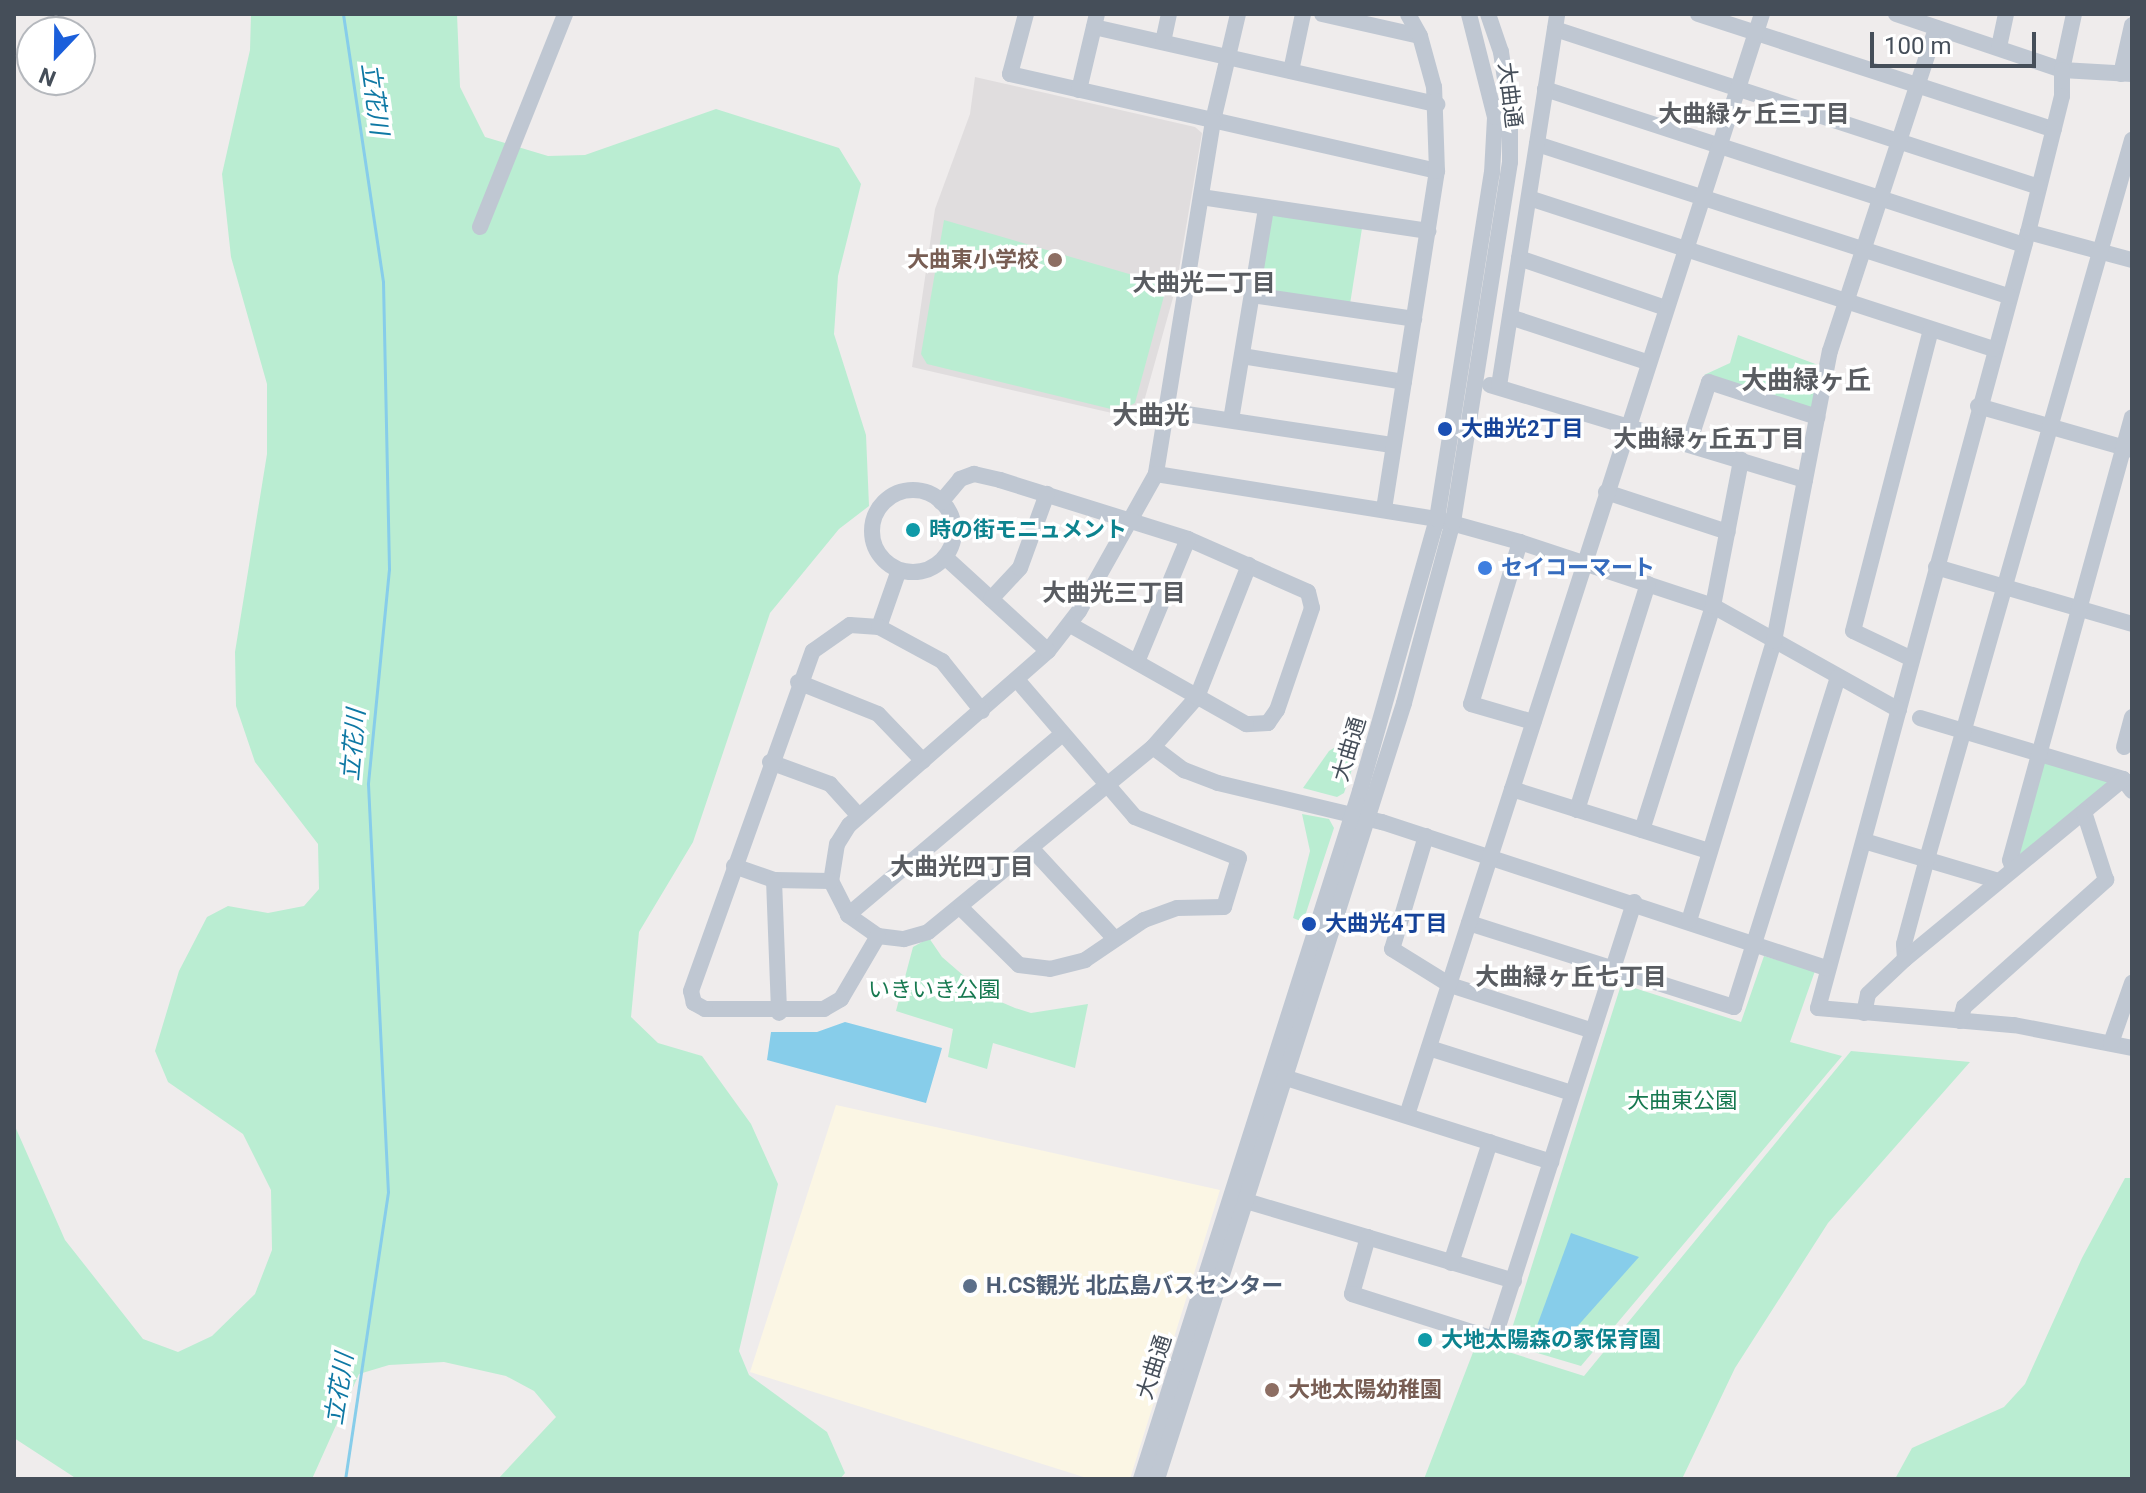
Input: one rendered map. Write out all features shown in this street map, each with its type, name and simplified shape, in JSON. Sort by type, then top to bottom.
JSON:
[{"type":"street","points":[[480,227],[565,14]]},
{"type":"street","points":[[1026,14],[1010,74],[1437,171]]},
{"type":"street","points":[[1163,42],[1169,14]]},
{"type":"street","points":[[1238,14],[1213,121],[1156,474],[1070,625],[1048,651],[1018,681],[858,815],[837,844],[831,881],[848,915],[878,936],[904,939],[928,932],[961,908],[1153,747],[1197,697],[1249,565]]},
{"type":"street","points":[[1291,71],[1303,14]]},
{"type":"street","points":[[1322,14],[1420,36]]},
{"type":"street","points":[[1384,509],[1437,171],[1437,104],[1420,36],[1408,14]]},
{"type":"street","name":"大曲通","points":[[1445,520],[1492,173],[1495,117],[1469,14]]},
{"type":"street","name":"大曲通","points":[[1141,1479],[1238,1198],[1360,816],[1404,703],[1476,383],[1510,162],[1510,113],[1501,52],[1488,14]]},
{"type":"street","points":[[1698,14],[2054,130]]},
{"type":"street","points":[[1407,1115],[1627,423],[1762,14]]},
{"type":"street","points":[[1999,47],[2006,14]]},
{"type":"street","points":[[2074,14],[2054,130],[2026,239],[1993,349],[1818,1008],[2014,1025],[2132,1048]]},
{"type":"street","points":[[1900,15],[2062,70],[2126,74],[2132,25]]},
{"type":"street","points":[[1079,90],[1096,20],[1163,42],[1437,104]]},
{"type":"street","points":[[1499,386],[1556,22],[1737,89],[2039,187]]},
{"type":"street","points":[[1689,921],[1774,641],[1817,417],[1845,302],[1936,28]]},
{"type":"street","points":[[1545,89],[1879,199],[2026,239],[2100,251],[2132,260]]},
{"type":"street","points":[[1905,959],[1904,944],[1927,859],[2132,140]]},
{"type":"street","points":[[1537,144],[2009,296]]},
{"type":"street","points":[[1201,197],[1428,231]]},
{"type":"street","points":[[1529,198],[1993,349]]},
{"type":"street","points":[[1231,420],[1266,208]]},
{"type":"street","points":[[1519,258],[1666,308]]},
{"type":"street","points":[[1252,295],[1414,319]]},
{"type":"street","points":[[1510,317],[1647,362]]},
{"type":"street","points":[[1912,659],[1853,631],[1931,330]]},
{"type":"street","points":[[1242,356],[1404,382]]},
{"type":"street","points":[[1689,443],[1709,382],[1817,417]]},
{"type":"street","points":[[1476,383],[1499,386],[1627,423],[1805,480]]},
{"type":"street","points":[[1978,406],[2128,449]]},
{"type":"street","points":[[1167,411],[1393,445]]},
{"type":"street","points":[[2013,869],[2010,860],[2079,608],[2128,449],[2132,418]]},
{"type":"street","points":[[1642,830],[1713,606],[1741,460]]},
{"type":"street","points":[[941,502],[960,479],[974,474],[1047,494],[1133,519],[1249,565],[1308,592],[1312,608],[1277,710],[1268,723],[1246,724],[1070,625]]},
{"type":"street","points":[[1156,474],[1445,520],[1520,542],[1713,606],[1899,710]]},
{"type":"street","points":[[905,491],[918,491],[941,502],[954,535],[945,557],[924,571],[899,570],[888,563],[874,542],[872,528],[882,504],[905,491]]},
{"type":"street","points":[[1606,492],[1728,532]]},
{"type":"street","points":[[991,599],[1020,568],[1047,494]]},
{"type":"street","points":[[1137,662],[1188,539]]},
{"type":"street","points":[[1520,542],[1471,704],[1533,722]]},
{"type":"street","points":[[945,557],[1048,651]]},
{"type":"street","points":[[1936,567],[2132,624]]},
{"type":"street","points":[[879,627],[899,570]]},
{"type":"street","points":[[1577,810],[1648,584]]},
{"type":"street","points":[[878,936],[841,999],[824,1009],[779,1013],[705,1009],[694,1003],[691,991],[798,682],[813,651],[850,625],[879,627],[942,661],[982,711]]},
{"type":"street","points":[[1469,923],[1734,1007],[1838,677]]},
{"type":"street","points":[[961,908],[1019,965],[1050,969],[1085,960],[1115,939],[1177,908],[1224,907],[1239,858],[1135,817],[1109,783],[1062,734],[1018,681]]},
{"type":"street","points":[[798,682],[878,714],[923,761]]},
{"type":"street","points":[[2124,747],[2132,717]]},
{"type":"street","points":[[1920,718],[2040,752],[2128,785]]},
{"type":"street","points":[[848,915],[1062,734]]},
{"type":"street","points":[[1153,747],[1184,770],[1218,783],[1360,816],[1426,836],[1827,968]]},
{"type":"street","points":[[770,762],[830,784],[858,815]]},
{"type":"street","points":[[1864,1013],[1868,994],[1905,959],[2084,812],[2128,785]]},
{"type":"street","points":[[1512,789],[1709,851]]},
{"type":"street","points":[[1960,1021],[1964,1007],[2106,880],[2084,812]]},
{"type":"street","points":[[1426,836],[1392,949],[1450,985],[1593,1031]]},
{"type":"street","points":[[1864,841],[1999,881]]},
{"type":"street","points":[[1032,849],[1115,939]]},
{"type":"street","points":[[734,866],[774,880],[831,881]]},
{"type":"street","points":[[774,880],[779,1013]]},
{"type":"street","points":[[1368,1237],[1352,1294],[1494,1339],[1634,902]]},
{"type":"street","points":[[2111,1043],[2132,983]]},
{"type":"street","points":[[1429,1048],[1572,1093]]},
{"type":"street","points":[[1278,1075],[1551,1162]]},
{"type":"street","points":[[1451,1263],[1490,1142]]},
{"type":"street","points":[[1238,1198],[1514,1281]]},
{"type":"street","name":"大曲通","points":[[1157,1479],[1238,1198]]},
{"type":"shaded area","name":"大曲東小学校","points":[[975,77],[1195,127],[1202,133],[1176,287],[1143,405],[1125,416],[912,367],[935,209],[970,114]]},
{"type":"shaded area","points":[[836,1105],[1220,1190],[1130,1479],[1090,1479],[750,1372]]},
{"type":"green space","points":[[251,14],[457,14],[460,87],[485,137],[548,156],[585,155],[716,109],[839,148],[861,184],[838,276],[834,334],[866,435],[869,506],[839,529],[770,613],[693,842],[639,932],[631,1017],[658,1043],[702,1056],[751,1124],[778,1184],[739,1351],[749,1375],[827,1432],[845,1473],[840,1479],[498,1479],[556,1417],[534,1391],[506,1376],[444,1362],[389,1365],[359,1374],[312,1479],[77,1479],[14,1438],[14,1124],[65,1240],[143,1339],[178,1352],[212,1336],[255,1294],[272,1250],[271,1190],[243,1134],[168,1082],[155,1051],[179,971],[207,917],[228,906],[268,913],[304,906],[319,889],[318,844],[255,762],[236,706],[235,652],[267,454],[267,384],[231,257],[222,174],[250,50]]},
{"type":"green space","points":[[1266,208],[1363,223],[1349,310],[1252,295]]},
{"type":"green space","points":[[944,220],[1167,285],[1135,403],[1119,411],[927,364],[921,354]]},
{"type":"green space","points":[[1738,335],[1826,368],[1817,417],[1704,375],[1730,363]]},
{"type":"green space","points":[[1366,728],[1344,793],[1337,797],[1303,788],[1329,751]]},
{"type":"green space","points":[[2040,752],[2123,779],[2013,869]]},
{"type":"green space","points":[[1302,814],[1329,819],[1334,828],[1303,922],[1293,918],[1310,851]]},
{"type":"green space","name":"いきいき公園","points":[[929,938],[942,957],[987,996],[1015,1008],[1031,1013],[1088,1004],[1075,1068],[993,1043],[987,1069],[948,1057],[953,1029],[896,1011],[913,947]]},
{"type":"green space","name":"大曲東公園","points":[[1764,956],[1815,971],[1790,1042],[1842,1056],[1581,1366],[1507,1344],[1620,988],[1625,985],[1741,1022]]},
{"type":"green space","points":[[1851,1051],[1970,1062],[1828,1223],[1735,1368],[1682,1479],[1424,1479],[1477,1342],[1584,1376]]},
{"type":"green space","points":[[2125,1178],[2132,1178],[2132,1479],[1895,1479],[1912,1448],[2004,1407],[2025,1384],[2082,1258]]},
{"type":"water","points":[[845,1022],[942,1048],[926,1103],[767,1060],[771,1032],[817,1032]]},
{"type":"water","points":[[1571,1233],[1639,1257],[1559,1347],[1534,1334]]},
{"type":"waterway","name":"立花川","points":[[343,14],[383,282],[389,569],[368,784],[388,1192],[345,1479]]},
{"type":"place","name":"大曲東小学校","points":[[1055,260]]},
{"type":"place","name":"大曲光2丁目","points":[[1445,429]]},
{"type":"place","name":"時の街モニュメント","points":[[913,530]]},
{"type":"place","name":"セイコーマート","points":[[1485,568]]},
{"type":"place","name":"大曲光4丁目","points":[[1309,924]]},
{"type":"place","name":"H.CS観光 北広島バスセンター","points":[[970,1286]]},
{"type":"place","name":"大地太陽森の家保育園","points":[[1425,1340]]},
{"type":"place","name":"大地太陽幼稚園","points":[[1272,1390]]},
{"type":"district","name":"大曲緑ヶ丘三丁目","points":[[1754,115]]},
{"type":"district","name":"大曲光二丁目","points":[[1204,284]]},
{"type":"district","name":"大曲緑ヶ丘","points":[[1806,381]]},
{"type":"district","name":"大曲光","points":[[1151,416]]},
{"type":"district","name":"大曲緑ヶ丘五丁目","points":[[1709,440]]},
{"type":"district","name":"大曲光三丁目","points":[[1114,594]]},
{"type":"district","name":"大曲光四丁目","points":[[962,868]]},
{"type":"district","name":"大曲緑ヶ丘七丁目","points":[[1571,978]]}]
